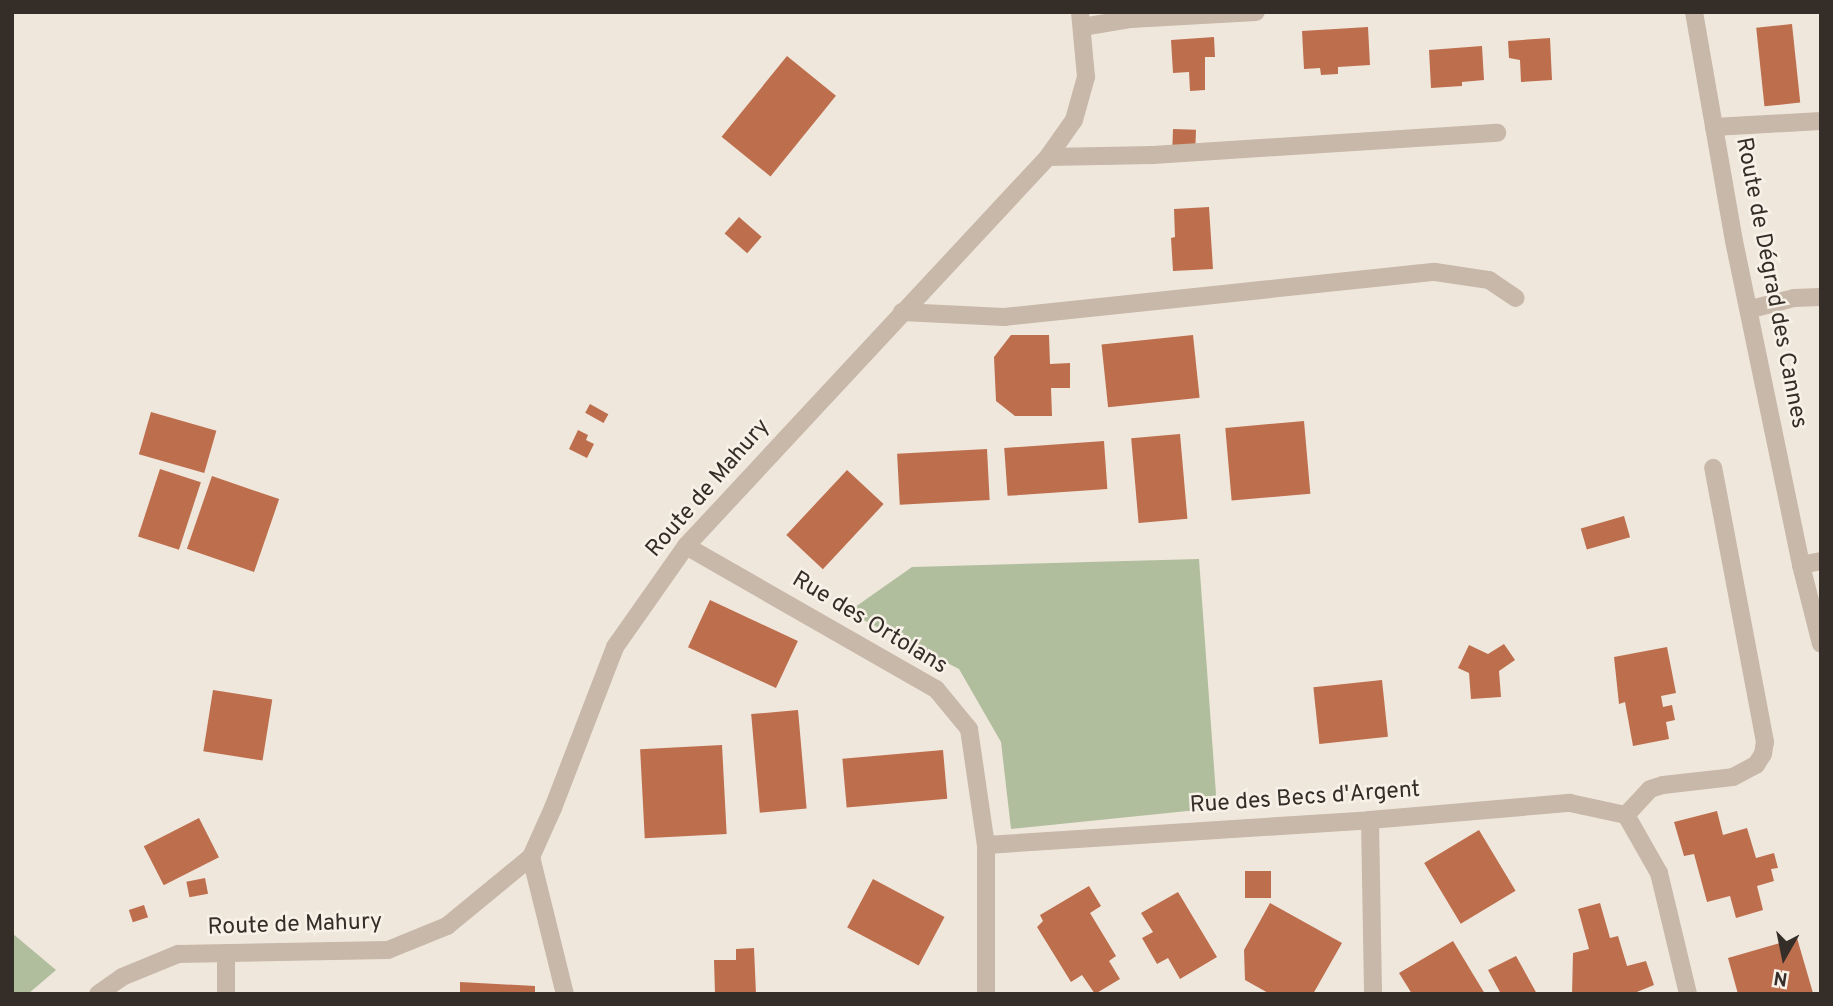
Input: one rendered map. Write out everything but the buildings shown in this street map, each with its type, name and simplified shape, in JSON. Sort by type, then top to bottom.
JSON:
[{"type":"street","points":[[1081,20],[1256,12]]},
{"type":"street","name":"Route de Dégrad des Cannes","points":[[1694,12],[1734,241],[1751,310],[1801,565],[1821,644]]},
{"type":"street","name":"Route de Mahury","points":[[98,994],[122,977],[178,954],[388,950],[447,926],[531,857],[553,808],[615,647],[686,546],[1048,157],[1074,120],[1086,77],[1081,20]]},
{"type":"street","points":[[1714,127],[1821,121]]},
{"type":"street","points":[[1048,157],[1153,155],[1497,132]]},
{"type":"street","points":[[902,312],[1004,317],[1435,272],[1489,279],[1516,298]]},
{"type":"street","points":[[1751,310],[1794,299],[1821,297]]},
{"type":"street","points":[[1688,994],[1659,873],[1626,815],[1650,789],[1733,777],[1756,765],[1763,754],[1765,741],[1713,468]]},
{"type":"street","name":"Rue des Ortolans","points":[[686,546],[936,689],[968,729],[986,845],[986,994]]},
{"type":"street","points":[[1801,565],[1821,561]]},
{"type":"street","name":"Rue des Becs d'Argent","points":[[986,845],[1370,820],[1570,803],[1626,815]]},
{"type":"street","points":[[1370,820],[1373,994]]},
{"type":"street","points":[[531,857],[565,994]]},
{"type":"street","points":[[226,953],[226,994]]},
{"type":"green space","points":[[1199,559],[1217,808],[1011,829],[1001,742],[959,669],[848,612],[912,567]]},
{"type":"green space","points":[[12,933],[56,970],[28,994],[12,994]]}]
